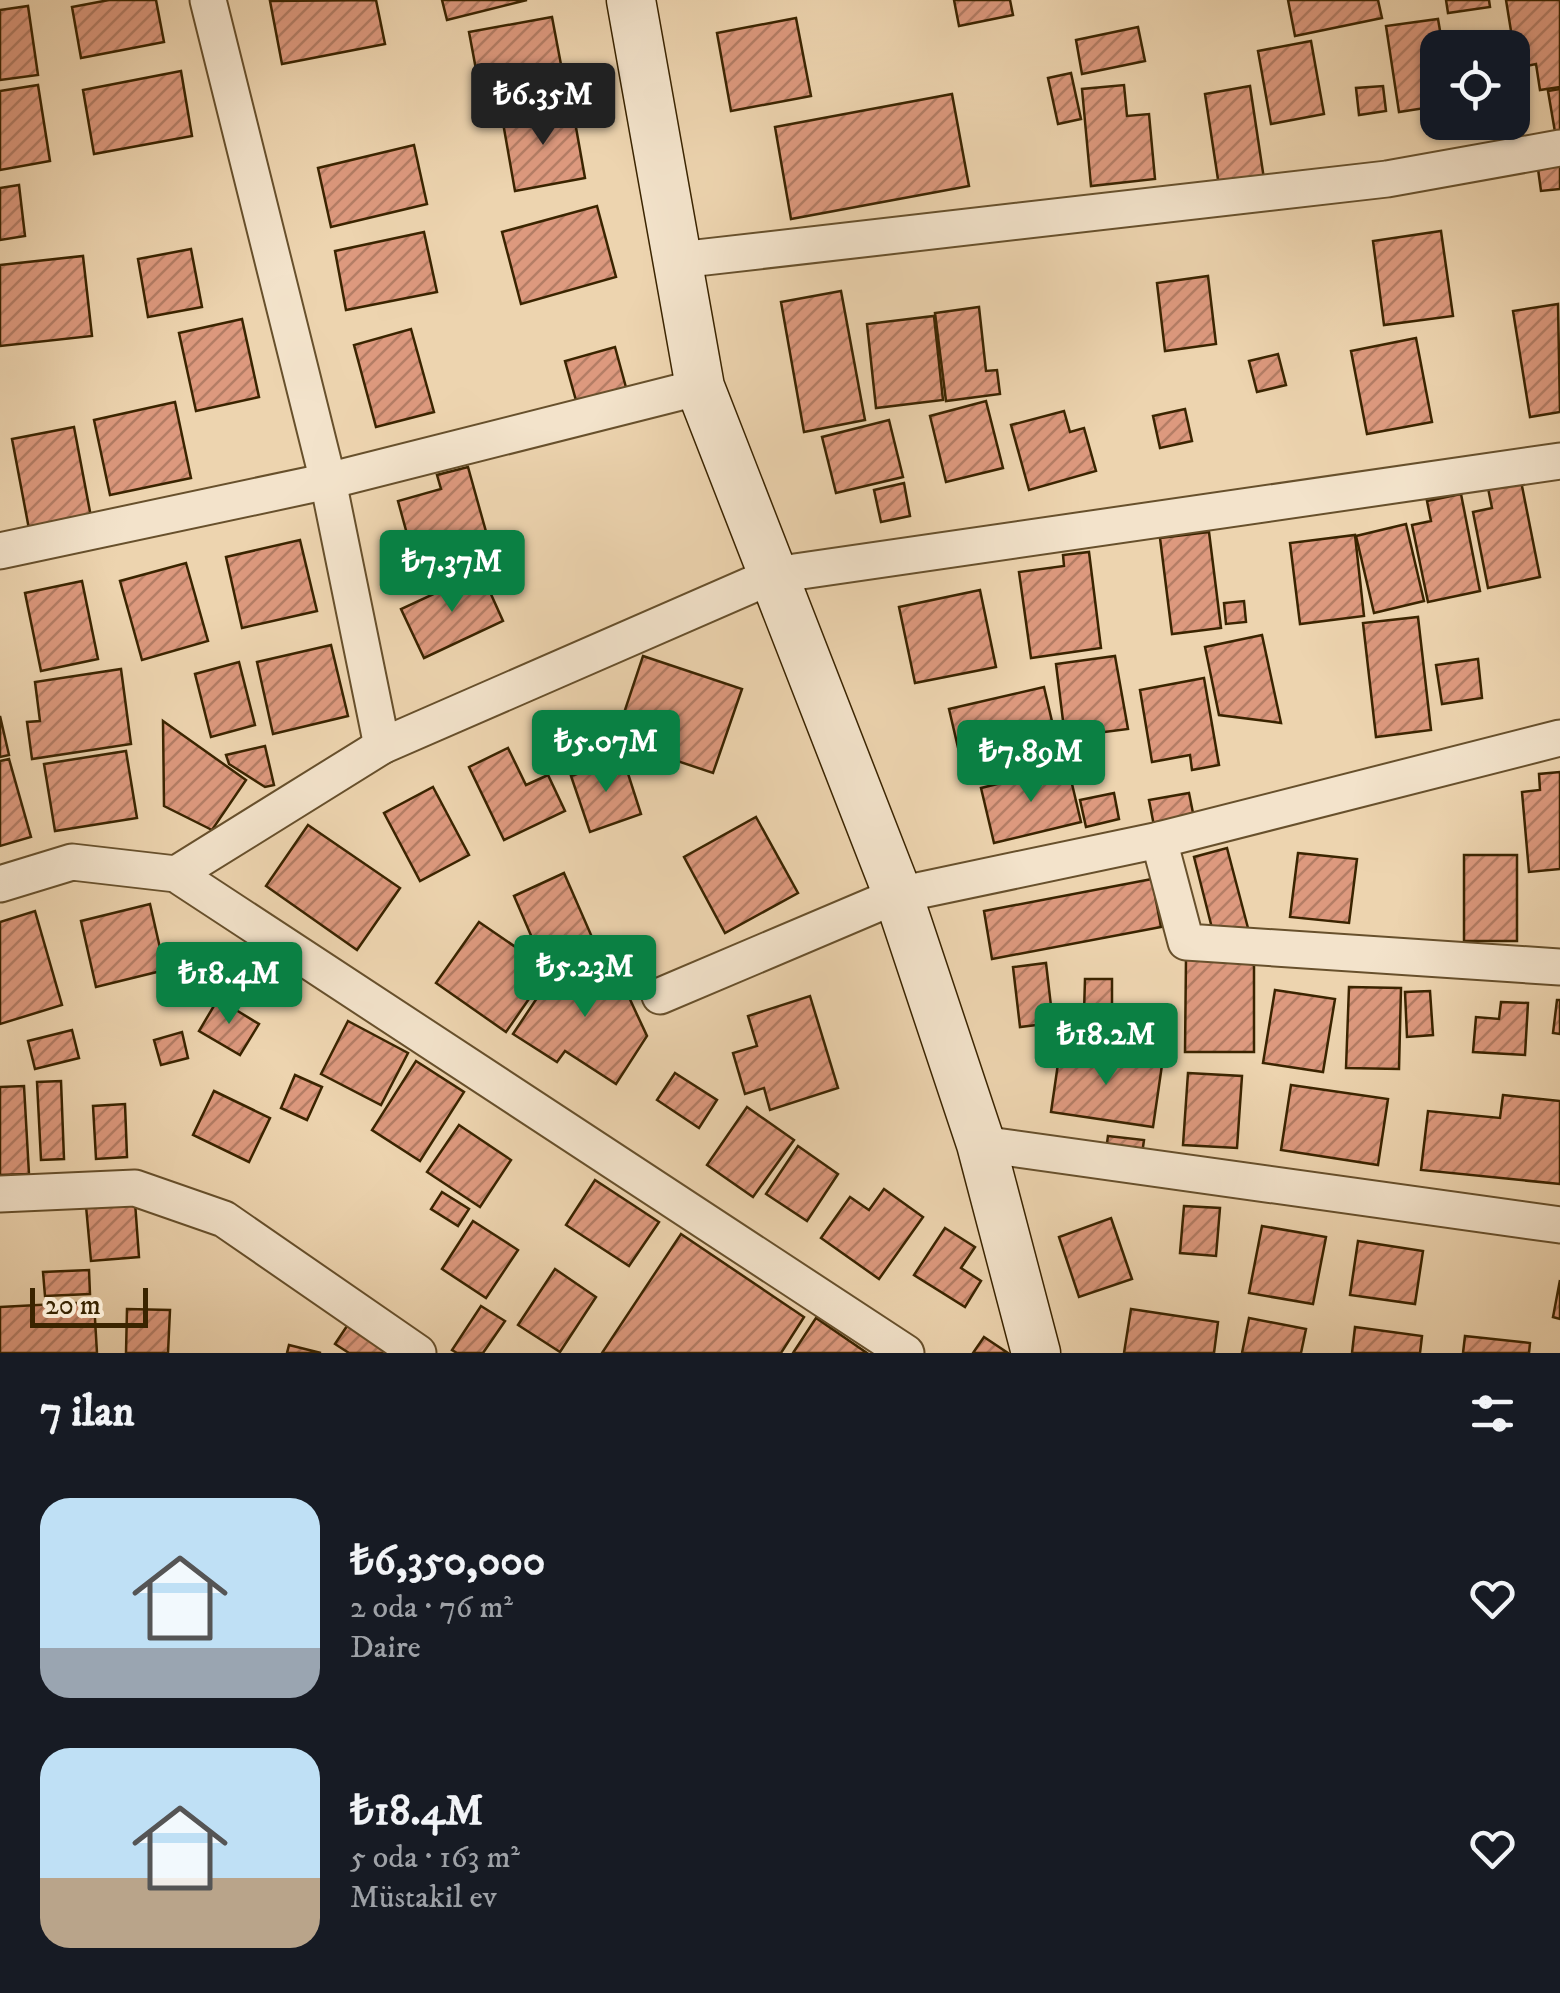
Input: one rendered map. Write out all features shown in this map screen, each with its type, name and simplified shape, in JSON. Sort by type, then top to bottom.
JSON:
[{"type":"street","points":[[208,0],[328,481],[382,746]]},
{"type":"street","points":[[631,0],[700,387],[898,895],[980,1144],[1036,1353]]},
{"type":"street","points":[[679,260],[1386,179],[1560,148]]},
{"type":"street","points":[[0,551],[328,481],[700,387]]},
{"type":"street","points":[[176,874],[382,746],[774,574],[1560,461]]},
{"type":"street","points":[[660,996],[898,895],[1158,840],[1560,738]]},
{"type":"street","points":[[1158,840],[1186,942],[1560,967]]},
{"type":"street","points":[[0,884],[72,862],[176,874],[906,1353]]},
{"type":"street","points":[[980,1144],[1560,1225]]},
{"type":"street","points":[[0,1194],[136,1188],[224,1219],[418,1353]]},
{"type":"building","points":[[109,0],[156,0],[164,42],[81,58],[72,7]]},
{"type":"building","points":[[376,0],[385,44],[282,64],[270,1]]},
{"type":"building","points":[[442,0],[527,0],[447,20]]},
{"type":"building","points":[[954,0],[1010,0],[1013,15],[959,26]]},
{"type":"building","points":[[1288,0],[1378,0],[1382,18],[1295,36]]},
{"type":"building","points":[[1446,0],[1489,0],[1490,7],[1448,13]]},
{"type":"building","points":[[1506,0],[1560,0],[1560,87],[1540,90],[1536,64],[1530,65],[1530,30],[1511,30]]},
{"type":"building","points":[[28,6],[38,75],[0,80],[0,10]]},
{"type":"building","points":[[552,17],[566,91],[483,107],[469,32]]},
{"type":"building","points":[[796,18],[811,96],[731,111],[717,33]]},
{"type":"building","points":[[1438,19],[1440,30],[1420,30],[1420,109],[1399,112],[1386,26]]},
{"type":"building","points":[[1138,27],[1145,61],[1082,74],[1076,40]]},
{"type":"building","points":[[1311,41],[1324,114],[1271,124],[1258,51]]},
{"type":"building","points":[[181,71],[192,136],[94,154],[83,90]]},
{"type":"building","points":[[1071,73],[1081,119],[1058,124],[1048,78]]},
{"type":"building","points":[[38,85],[50,161],[0,170],[0,91]]},
{"type":"building","points":[[1124,85],[1127,116],[1149,114],[1155,179],[1091,186],[1082,89]]},
{"type":"building","points":[[1250,86],[1264,179],[1219,186],[1205,94]]},
{"type":"building","points":[[1383,86],[1386,111],[1359,115],[1356,88]]},
{"type":"building","points":[[1560,89],[1560,131],[1555,132],[1548,91]]},
{"type":"building","points":[[952,94],[969,186],[791,219],[775,127]]},
{"type":"building","points":[[572,105],[585,178],[515,191],[502,117]]},
{"type":"building","points":[[414,145],[427,204],[331,227],[318,168]]},
{"type":"building","points":[[1560,166],[1560,189],[1541,191],[1538,169]]},
{"type":"building","points":[[19,185],[25,236],[0,240],[0,188]]},
{"type":"building","points":[[597,206],[616,277],[521,304],[502,232]]},
{"type":"building","points":[[1441,231],[1453,316],[1384,325],[1373,241]]},
{"type":"building","points":[[424,232],[437,292],[346,310],[335,251]]},
{"type":"building","points":[[191,249],[202,307],[148,317],[138,259]]},
{"type":"building","points":[[83,256],[92,336],[0,346],[0,265]]},
{"type":"building","points":[[1208,276],[1216,344],[1165,351],[1157,283]]},
{"type":"building","points":[[841,291],[865,420],[804,432],[781,302]]},
{"type":"building","points":[[1558,304],[1560,412],[1530,417],[1513,311]]},
{"type":"building","points":[[979,307],[986,371],[997,370],[1000,394],[946,401],[935,313]]},
{"type":"building","points":[[934,316],[943,400],[876,408],[867,324]]},
{"type":"building","points":[[242,319],[259,397],[196,411],[179,333]]},
{"type":"building","points":[[411,329],[434,412],[376,427],[354,345]]},
{"type":"building","points":[[1416,338],[1432,422],[1367,434],[1351,351]]},
{"type":"building","points":[[615,347],[627,391],[577,404],[565,361]]},
{"type":"building","points":[[1278,354],[1286,385],[1257,392],[1249,361]]},
{"type":"building","points":[[986,401],[1003,468],[946,482],[930,416]]},
{"type":"building","points":[[175,402],[191,478],[110,495],[94,420]]},
{"type":"building","points":[[1185,409],[1192,441],[1160,448],[1153,416]]},
{"type":"building","points":[[1064,411],[1070,432],[1084,428],[1096,471],[1029,490],[1011,425]]},
{"type":"building","points":[[889,420],[903,477],[836,493],[822,437]]},
{"type":"building","points":[[74,427],[91,517],[29,529],[12,439]]},
{"type":"building","points":[[468,467],[490,546],[416,567],[398,501],[441,489],[437,475]]},
{"type":"building","points":[[1521,481],[1540,577],[1488,588],[1473,512],[1492,508],[1488,488]]},
{"type":"building","points":[[904,483],[910,516],[881,522],[874,490]]},
{"type":"building","points":[[1461,494],[1480,591],[1428,602],[1412,525],[1431,521],[1427,501]]},
{"type":"building","points":[[1406,524],[1424,601],[1374,613],[1356,536]]},
{"type":"building","points":[[1209,532],[1221,628],[1172,634],[1160,538]]},
{"type":"building","points":[[1355,535],[1364,616],[1300,624],[1290,543]]},
{"type":"building","points":[[300,540],[317,611],[242,628],[226,557]]},
{"type":"building","points":[[1089,552],[1101,648],[1031,658],[1019,572],[1064,566],[1063,555]]},
{"type":"building","points":[[186,563],[208,641],[142,660],[120,581]]},
{"type":"building","points":[[481,572],[503,621],[424,658],[401,609]]},
{"type":"building","points":[[82,581],[98,659],[41,671],[25,593]]},
{"type":"building","points":[[980,590],[996,667],[915,683],[899,607]]},
{"type":"building","points":[[1244,601],[1246,622],[1226,624],[1224,603]]},
{"type":"building","points":[[1418,617],[1431,730],[1376,737],[1363,623]]},
{"type":"building","points":[[1262,635],[1281,723],[1219,715],[1205,647]]},
{"type":"building","points":[[331,645],[348,716],[273,734],[257,662]]},
{"type":"building","points":[[643,656],[742,689],[713,773],[615,740]]},
{"type":"building","points":[[1115,656],[1128,729],[1065,737],[1056,664]]},
{"type":"building","points":[[1478,659],[1482,698],[1442,704],[1436,665]]},
{"type":"building","points":[[239,662],[255,725],[211,737],[195,674]]},
{"type":"building","points":[[121,669],[131,744],[32,759],[27,722],[40,721],[35,682]]},
{"type":"building","points":[[1204,678],[1219,765],[1192,770],[1190,755],[1152,762],[1140,690]]},
{"type":"building","points":[[1044,687],[1058,747],[963,769],[949,709]]},
{"type":"building","points":[[0,716],[9,755],[0,757]]},
{"type":"building","points":[[163,721],[246,780],[212,830],[164,806]]},
{"type":"building","points":[[265,746],[274,785],[265,787],[229,764],[226,755]]},
{"type":"building","points":[[508,748],[526,785],[548,775],[565,811],[504,840],[469,767]]},
{"type":"building","points":[[126,751],[137,818],[55,831],[44,764]]},
{"type":"building","points":[[623,758],[641,814],[590,832],[571,776]]},
{"type":"building","points":[[9,759],[31,837],[0,846],[0,761]]},
{"type":"building","points":[[1068,767],[1081,822],[994,843],[981,788]]},
{"type":"building","points":[[1560,772],[1560,869],[1529,872],[1522,792],[1540,790],[1539,774]]},
{"type":"building","points":[[433,787],[469,855],[420,881],[384,813]]},
{"type":"building","points":[[1114,793],[1119,819],[1086,827],[1080,800]]},
{"type":"building","points":[[1189,793],[1195,823],[1155,831],[1149,800]]},
{"type":"building","points":[[756,817],[798,893],[725,933],[684,857]]},
{"type":"building","points":[[308,825],[400,888],[357,950],[266,886]]},
{"type":"building","points":[[1227,848],[1248,928],[1214,936],[1194,857]]},
{"type":"building","points":[[1298,853],[1357,859],[1349,923],[1290,917]]},
{"type":"building","points":[[1464,855],[1517,855],[1517,941],[1464,941]]},
{"type":"building","points":[[564,873],[595,944],[562,959],[536,947],[514,896]]},
{"type":"building","points":[[1152,879],[1161,927],[992,959],[984,911]]},
{"type":"building","points":[[150,904],[165,970],[96,987],[81,921]]},
{"type":"building","points":[[35,911],[62,1005],[0,1024],[0,922]]},
{"type":"building","points":[[479,922],[549,970],[506,1032],[436,983]]},
{"type":"building","points":[[241,952],[264,967],[247,994],[224,980]]},
{"type":"building","points":[[598,952],[619,997],[627,993],[647,1036],[616,1084],[565,1051],[557,1062],[513,1034],[553,974]]},
{"type":"building","points":[[1186,958],[1254,958],[1254,1052],[1185,1052]]},
{"type":"building","points":[[1046,963],[1053,1023],[1020,1027],[1013,967]]},
{"type":"building","points":[[1085,979],[1112,979],[1112,1012],[1084,1012]]},
{"type":"building","points":[[1349,987],[1401,988],[1399,1069],[1346,1068]]},
{"type":"building","points":[[1275,990],[1335,999],[1323,1072],[1263,1063]]},
{"type":"building","points":[[1430,991],[1433,1035],[1407,1037],[1405,992]]},
{"type":"building","points":[[810,996],[838,1088],[770,1110],[764,1088],[745,1094],[733,1053],[757,1046],[748,1016]]},
{"type":"building","points":[[218,999],[259,1024],[240,1055],[199,1031]]},
{"type":"building","points":[[1560,1000],[1560,1034],[1553,1033]]},
{"type":"building","points":[[1501,1002],[1528,1003],[1525,1055],[1473,1052],[1476,1017],[1499,1019]]},
{"type":"building","points":[[348,1021],[408,1053],[381,1105],[321,1074]]},
{"type":"building","points":[[72,1030],[79,1058],[35,1069],[28,1041]]},
{"type":"building","points":[[182,1032],[188,1058],[161,1065],[154,1040]]},
{"type":"building","points":[[1060,1050],[1162,1065],[1153,1127],[1051,1112]]},
{"type":"building","points":[[416,1061],[464,1092],[420,1161],[372,1130]]},
{"type":"building","points":[[675,1073],[717,1100],[699,1128],[657,1100]]},
{"type":"building","points":[[1188,1073],[1242,1076],[1237,1148],[1183,1145]]},
{"type":"building","points":[[295,1075],[322,1087],[307,1120],[281,1108]]},
{"type":"building","points":[[61,1081],[64,1159],[41,1160],[37,1082]]},
{"type":"building","points":[[1291,1085],[1388,1099],[1378,1165],[1281,1150]]},
{"type":"building","points":[[24,1086],[29,1174],[0,1175],[0,1087]]},
{"type":"building","points":[[214,1091],[270,1118],[249,1162],[193,1135]]},
{"type":"building","points":[[1503,1095],[1560,1101],[1560,1184],[1421,1170],[1428,1111],[1500,1118]]},
{"type":"building","points":[[125,1104],[127,1157],[96,1159],[93,1106]]},
{"type":"building","points":[[747,1107],[794,1140],[753,1197],[707,1165]]},
{"type":"building","points":[[459,1125],[511,1160],[480,1207],[427,1172]]},
{"type":"building","points":[[1108,1136],[1144,1140],[1142,1154],[1106,1150]]},
{"type":"building","points":[[798,1146],[838,1174],[807,1221],[766,1194]]},
{"type":"building","points":[[595,1180],[659,1222],[629,1266],[566,1225]]},
{"type":"building","points":[[884,1189],[923,1217],[879,1279],[821,1238],[850,1197],[869,1210]]},
{"type":"building","points":[[442,1192],[469,1209],[458,1226],[431,1209]]},
{"type":"building","points":[[135,1202],[139,1257],[91,1261],[86,1206]]},
{"type":"building","points":[[1184,1206],[1220,1208],[1216,1256],[1180,1253]]},
{"type":"building","points":[[1111,1218],[1132,1279],[1079,1297],[1059,1237]]},
{"type":"building","points":[[473,1221],[518,1250],[486,1298],[442,1269]]},
{"type":"building","points":[[1262,1226],[1326,1237],[1313,1304],[1249,1293]]},
{"type":"building","points":[[945,1228],[975,1247],[961,1268],[981,1281],[965,1307],[914,1275]]},
{"type":"building","points":[[681,1234],[804,1317],[781,1353],[602,1353]]},
{"type":"building","points":[[1358,1241],[1423,1251],[1415,1304],[1350,1295]]},
{"type":"building","points":[[555,1269],[596,1297],[560,1352],[518,1325]]},
{"type":"building","points":[[89,1270],[90,1294],[45,1296],[43,1272]]},
{"type":"building","points":[[1560,1280],[1560,1319],[1553,1317]]},
{"type":"building","points":[[94,1302],[97,1353],[0,1353],[0,1307]]},
{"type":"building","points":[[481,1306],[505,1321],[483,1353],[457,1353],[452,1350]]},
{"type":"building","points":[[127,1309],[170,1310],[168,1353],[126,1353]]},
{"type":"building","points":[[1131,1309],[1218,1322],[1214,1353],[1124,1353]]},
{"type":"building","points":[[816,1318],[867,1353],[793,1353]]},
{"type":"building","points":[[1249,1318],[1306,1329],[1301,1353],[1242,1353]]},
{"type":"building","points":[[349,1323],[388,1350],[386,1353],[349,1353],[335,1344]]},
{"type":"building","points":[[1355,1327],[1422,1336],[1420,1353],[1352,1353]]},
{"type":"building","points":[[1465,1336],[1530,1343],[1529,1353],[1463,1353]]},
{"type":"building","points":[[984,1337],[1008,1353],[973,1353]]},
{"type":"building","points":[[289,1345],[321,1353],[287,1353]]}]
